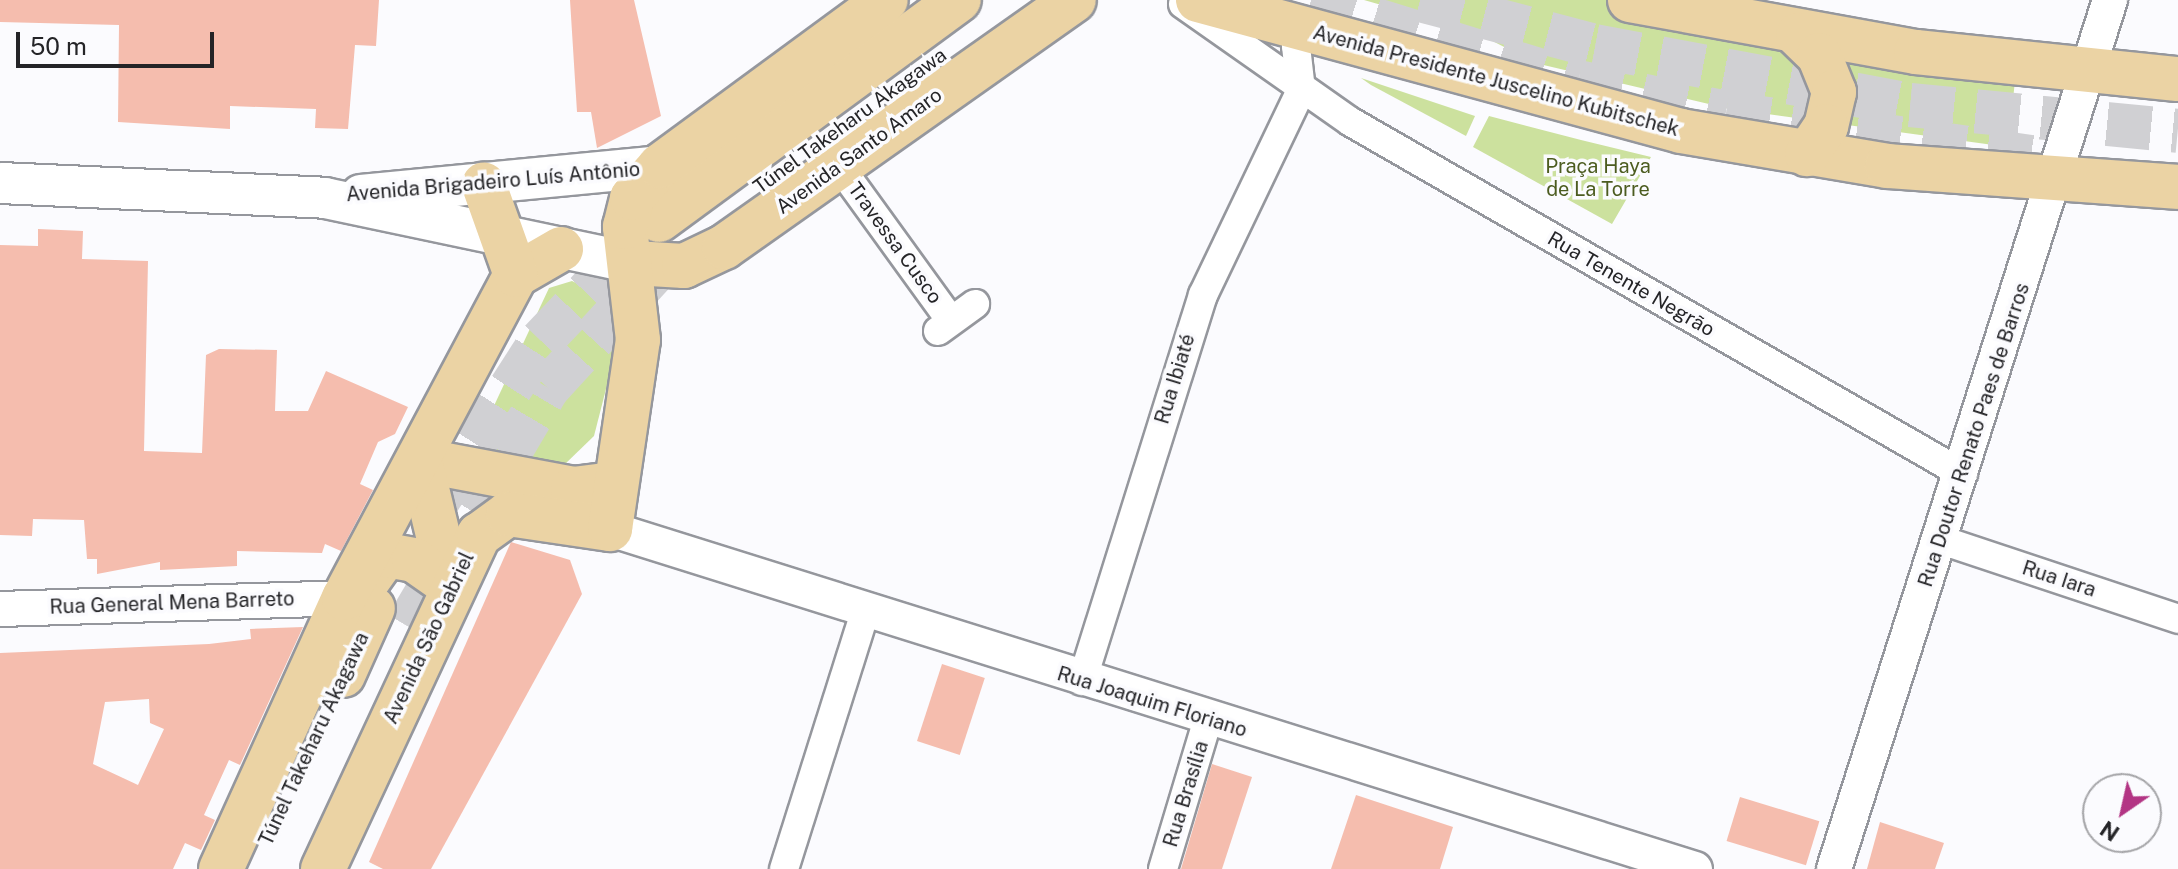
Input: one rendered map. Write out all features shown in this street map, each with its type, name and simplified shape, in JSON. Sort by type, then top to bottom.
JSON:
[{"type":"main road","points":[[610,529],[611,484],[638,340],[627,214],[660,166],[886,0]]},
{"type":"main road","name":"Túnel Takeharu Akagawa","points":[[959,0],[670,231],[1017,0]]},
{"type":"main road","name":"Avenida Santo Amaro","points":[[633,263],[701,261],[1074,0]]},
{"type":"main road","name":"Avenida Presidente Juscelino Kubitschek","points":[[1198,0],[1593,110],[1807,154],[2054,183],[2178,187]]},
{"type":"main road","points":[[1630,0],[1798,35],[2178,79]]},
{"type":"main road","points":[[1798,35],[1819,55],[1834,92],[1826,126],[1807,154]]},
{"type":"main road","name":"Avenida Brigadeiro Luís Antônio","points":[[0,183],[325,198],[660,166]]},
{"type":"main road","points":[[221,869],[375,611],[420,460],[511,256],[484,185]]},
{"type":"main road","name":"Avenida Brigadeiro Luís Antônio","points":[[325,198],[511,256]]},
{"type":"main road","points":[[511,256],[561,249],[633,263]]},
{"type":"main road","points":[[420,460],[573,489],[611,484]]},
{"type":"main road","points":[[420,460],[450,585]]},
{"type":"main road","name":"Avenida São Gabriel","points":[[323,869],[450,585],[479,535],[508,514],[610,529]]},
{"type":"main road","points":[[375,611],[363,589],[386,555],[414,560],[450,585]]},
{"type":"main road","name":"Túnel Takeharu Akagawa","points":[[254,869],[375,611]]},
{"type":"main road","name":"Túnel Takeharu Akagawa","points":[[292,869],[375,611]]},
{"type":"street","name":"Rua Tenente Negrão","points":[[1178,0],[1301,90],[1963,474]]},
{"type":"street","name":"Rua Doutor Renato Paes de Barros","points":[[1834,869],[1963,474],[2110,0]]},
{"type":"street","points":[[1301,90],[1296,46],[1312,31]]},
{"type":"street","name":"Rua Ibiaté","points":[[1082,681],[1203,295],[1301,90]]},
{"type":"street","name":"Travessa Cusco","points":[[839,166],[944,326],[975,304]]},
{"type":"street","name":"Rua Joaquim Floriano","points":[[610,529],[1082,681],[1695,869]]},
{"type":"street","name":"Rua Iara","points":[[1941,540],[2178,619]]},
{"type":"street","name":"Rua General Mena Barreto","points":[[0,609],[375,611]]},
{"type":"street","points":[[784,869],[865,612]]},
{"type":"street","name":"Rua Brasília","points":[[1163,869],[1208,719]]},
{"type":"green space","points":[[1364,0],[1611,0],[2016,71],[2008,147],[1730,109],[1535,63],[1475,32]]},
{"type":"green space","points":[[1361,78],[1475,116],[1466,136]]},
{"type":"green space","name":"Praça Haya de La Torre","points":[[1489,116],[1651,157],[1612,224],[1473,147]]},
{"type":"green space","points":[[572,281],[605,297],[618,342],[594,436],[563,466],[482,451],[478,440],[549,288]]},
{"type":"building","points":[[0,0],[379,0],[376,46],[355,45],[348,129],[315,128],[316,109],[230,106],[230,129],[118,122],[119,25],[0,22]]},
{"type":"building","points":[[570,0],[634,0],[661,116],[597,148],[591,112],[577,112]]},
{"type":"building","points":[[38,229],[83,231],[82,259],[148,261],[144,451],[202,453],[206,355],[219,349],[277,350],[275,411],[308,411],[326,371],[408,407],[395,434],[378,442],[360,484],[373,490],[341,551],[325,544],[322,553],[237,551],[237,566],[160,570],[160,562],[97,574],[97,559],[87,559],[84,520],[33,519],[32,536],[0,535],[0,245],[38,246]]},
{"type":"building","points":[[511,542],[570,560],[582,594],[431,869],[383,869],[369,862]]},
{"type":"building","points":[[303,627],[240,765],[229,760],[204,815],[215,820],[201,850],[185,843],[173,869],[0,869],[0,653],[209,644],[251,639],[250,629]],"holes":[[[149,699],[150,723],[164,729],[138,785],[93,764],[105,702]]]},
{"type":"building","points":[[942,664],[985,678],[960,755],[917,741]]},
{"type":"building","points":[[1212,764],[1252,777],[1222,869],[1181,869]]},
{"type":"building","points":[[1356,795],[1453,827],[1440,869],[1331,869]]},
{"type":"building","points":[[1740,797],[1819,821],[1806,865],[1727,841]]},
{"type":"building","points":[[1880,822],[1944,843],[1935,869],[1867,869]]},
{"type":"tunnel","points":[[1311,0],[1578,82],[1726,113],[2033,157]]},
{"type":"tunnel","points":[[1420,0],[1595,46],[1910,105],[2178,131]]},
{"type":"tunnel","points":[[439,499],[541,341],[642,235]]},
{"type":"tunnel","points":[[407,626],[548,388],[682,242]]}]
